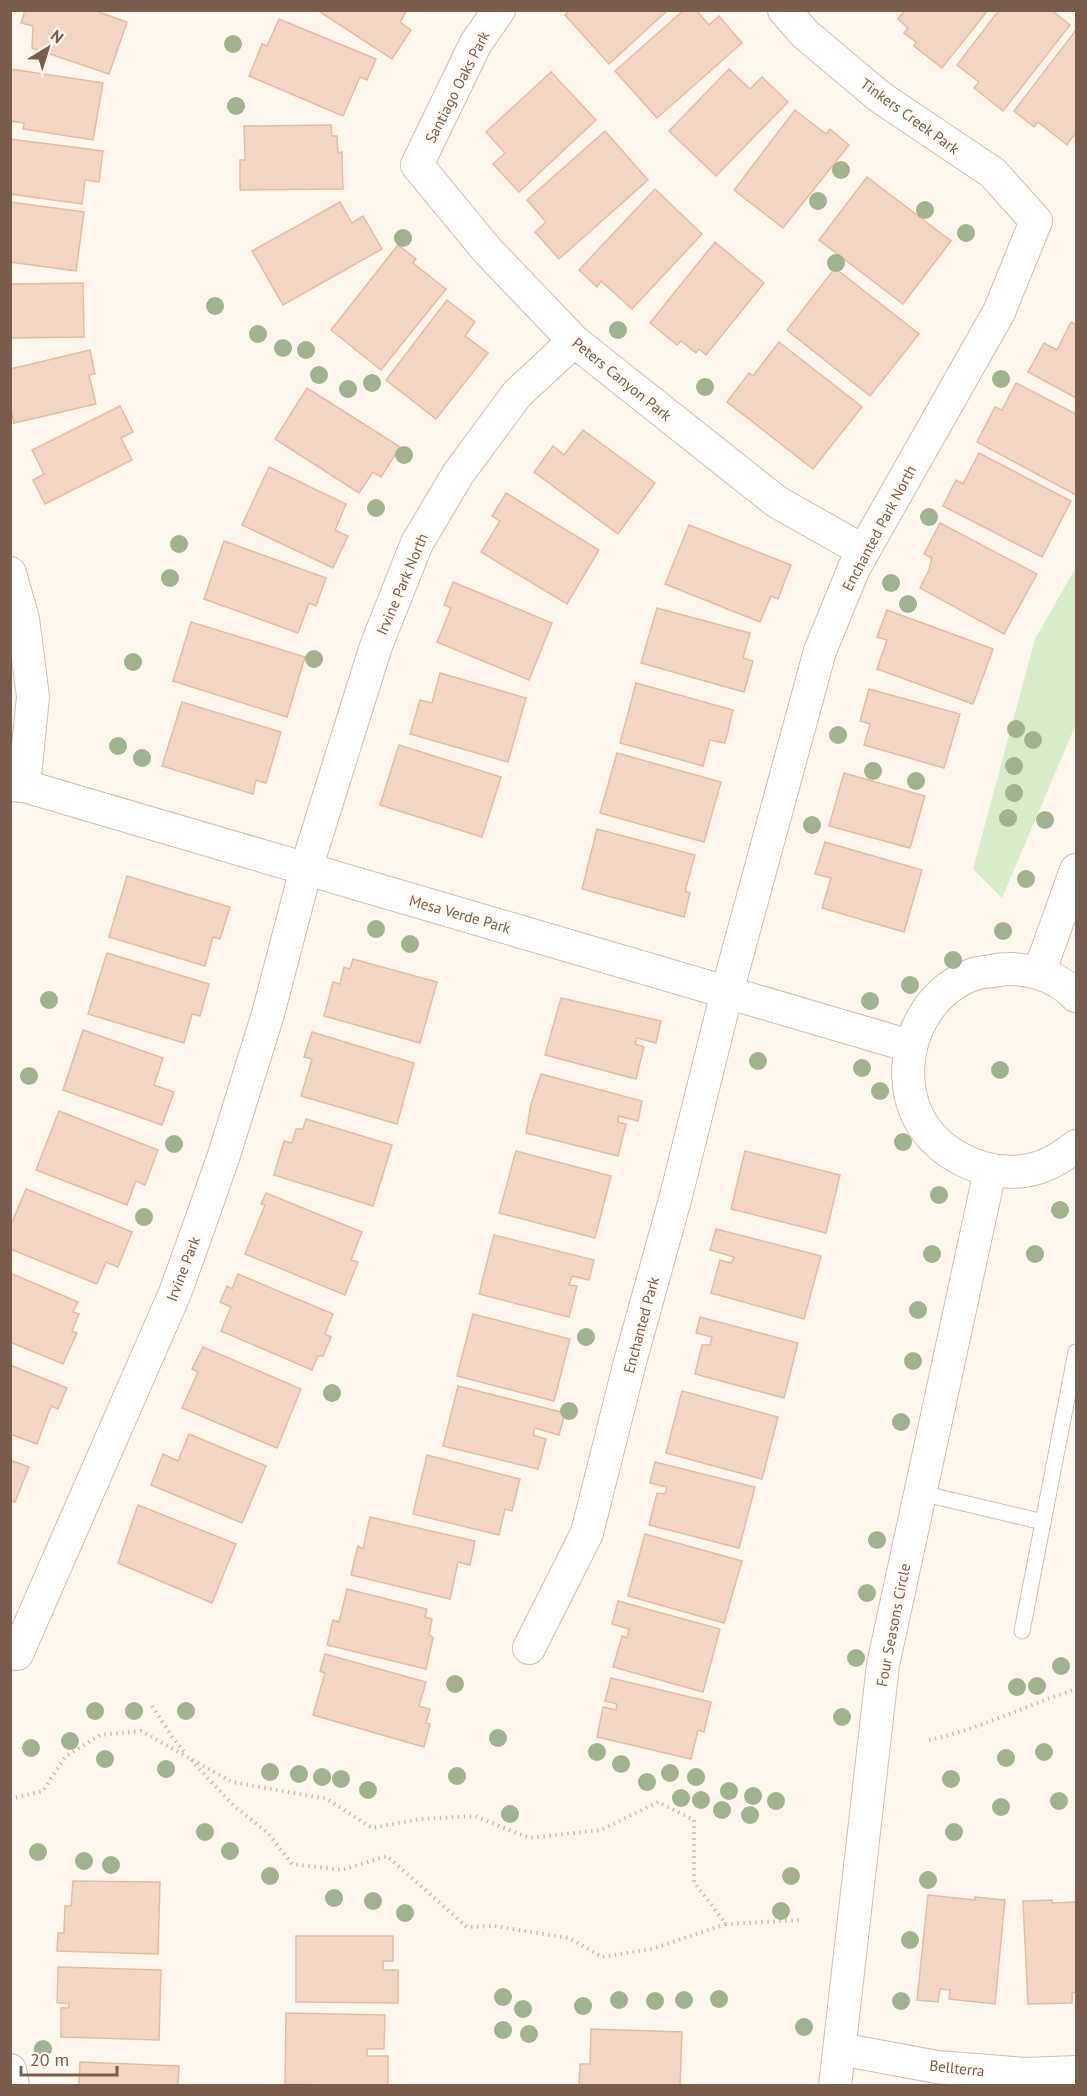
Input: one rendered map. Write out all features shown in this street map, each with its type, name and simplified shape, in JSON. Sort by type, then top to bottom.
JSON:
[{"type":"street","name":"Santiago Oaks Park","points":[[417,165],[476,43],[499,10]]},
{"type":"street","name":"Tinkers Creek Park","points":[[784,10],[805,34],[880,97],[993,173],[1036,221]]},
{"type":"street","name":"Peters Canyon Park","points":[[417,165],[487,250],[574,341],[777,502],[864,551]]},
{"type":"street","name":"Enchanted Park North","points":[[727,992],[820,651],[854,568],[999,312],[1036,221]]},
{"type":"street","name":"Irvine Park North","points":[[306,869],[376,645],[417,543],[458,474],[516,394],[574,341]]},
{"type":"street","points":[[10,573],[23,619],[33,697],[17,785]]},
{"type":"street","name":"Mesa Verde Park","points":[[17,785],[910,1046]]},
{"type":"street","name":"Irvine Park","points":[[17,1654],[175,1293],[244,1093],[268,1014],[306,869]]},
{"type":"street","points":[[1039,973],[1077,870]]},
{"type":"street","points":[[1077,996],[1070,988],[1039,973],[1006,968],[974,974],[945,991],[923,1016],[910,1046],[907,1079],[916,1111],[934,1138],[959,1159],[990,1171],[1024,1172],[1057,1161],[1077,1146]]},
{"type":"street","name":"Enchanted Park","points":[[529,1648],[587,1533],[727,992]]},
{"type":"street","name":"Four Seasons Circle","points":[[835,2085],[883,1665],[990,1171]]},
{"type":"street","name":"Bellterra","points":[[840,2049],[937,2067],[1026,2074],[1077,2072]]},
{"type":"street","points":[[10,2070],[13,2085]]},
{"type":"lane","points":[[1022,1631],[1077,1352]]},
{"type":"lane","points":[[921,1492],[1043,1522]]},
{"type":"path","points":[[929,1740],[958,1733],[1036,1702],[1077,1689]]},
{"type":"path","points":[[152,1706],[173,1738],[210,1783],[268,1833],[292,1864],[342,1870],[387,1856],[467,1927],[494,1926],[569,1938],[602,1957],[652,1949],[726,1924],[801,1920]]},
{"type":"path","points":[[10,1799],[43,1791],[65,1757],[100,1735],[141,1731],[231,1782],[327,1798],[372,1828],[420,1819],[475,1816],[528,1838],[601,1830],[658,1802],[694,1820],[694,1882],[726,1924]]},
{"type":"green space","points":[[1076,567],[1076,724],[1002,898],[973,869],[1035,639]]},
{"type":"building","points":[[25,10],[93,10],[127,22],[109,74],[32,48],[33,26],[21,23]]},
{"type":"building","points":[[317,10],[407,10],[400,22],[411,30],[392,59]]},
{"type":"building","points":[[570,10],[668,10],[609,64],[565,15]]},
{"type":"building","points":[[684,10],[696,10],[709,25],[719,16],[742,43],[657,118],[615,71]]},
{"type":"building","points":[[905,10],[988,10],[942,68],[914,46],[916,42],[904,33],[908,28],[898,19]]},
{"type":"building","points":[[999,10],[1051,10],[1070,25],[1003,111],[974,88],[979,82],[957,65]]},
{"type":"building","points":[[279,19],[376,59],[367,80],[360,77],[343,116],[249,76],[262,44],[267,46]]},
{"type":"building","points":[[1076,30],[1076,132],[1067,145],[1038,122],[1034,127],[1014,111]]},
{"type":"building","points":[[10,69],[103,83],[93,140],[23,129],[24,123],[10,121]]},
{"type":"building","points":[[729,69],[750,89],[762,77],[788,102],[716,176],[669,131]]},
{"type":"building","points":[[551,72],[596,120],[519,192],[493,164],[505,153],[486,132]]},
{"type":"building","points":[[795,110],[826,134],[830,129],[849,145],[783,228],[734,190]]},
{"type":"building","points":[[331,125],[332,136],[337,136],[338,153],[342,152],[343,189],[240,190],[240,160],[245,160],[244,126]]},
{"type":"building","points":[[605,131],[648,180],[559,259],[535,232],[546,222],[527,200]]},
{"type":"building","points":[[10,139],[103,151],[99,182],[85,180],[82,204],[10,194]]},
{"type":"building","points":[[867,177],[951,241],[903,304],[819,240]]},
{"type":"building","points":[[655,189],[702,234],[632,309],[601,281],[597,287],[579,270]]},
{"type":"building","points":[[10,202],[84,212],[76,271],[10,262]]},
{"type":"building","points":[[340,202],[352,223],[363,216],[382,249],[283,305],[252,251]]},
{"type":"building","points":[[715,242],[764,283],[706,355],[699,349],[696,353],[681,341],[677,345],[650,323]]},
{"type":"building","points":[[398,245],[416,259],[413,263],[446,289],[381,370],[331,330]]},
{"type":"building","points":[[835,268],[919,334],[870,396],[787,330]]},
{"type":"building","points":[[83,283],[84,337],[10,338],[10,284]]},
{"type":"building","points":[[447,300],[475,322],[465,336],[488,353],[436,419],[386,380]]},
{"type":"building","points":[[1071,322],[1076,325],[1076,398],[1028,372],[1044,343],[1057,350]]},
{"type":"building","points":[[779,342],[862,407],[813,469],[727,402],[749,373],[753,376]]},
{"type":"building","points":[[90,350],[95,374],[89,375],[96,404],[14,423],[10,407],[10,369]]},
{"type":"building","points":[[1016,383],[1076,414],[1076,495],[977,442],[995,407],[1002,410]]},
{"type":"building","points":[[307,388],[400,447],[381,477],[373,472],[359,493],[275,439]]},
{"type":"building","points":[[120,406],[133,432],[121,438],[132,460],[45,504],[33,480],[44,474],[32,450]]},
{"type":"building","points":[[583,430],[655,483],[618,534],[534,472],[553,446],[564,455]]},
{"type":"building","points":[[979,453],[1071,501],[1042,557],[943,506],[956,480],[963,484]]},
{"type":"building","points":[[269,467],[346,504],[335,530],[348,536],[333,568],[242,525]]},
{"type":"building","points":[[506,493],[599,550],[567,604],[481,552],[500,521],[492,516]]},
{"type":"building","points":[[940,523],[1037,574],[1004,634],[920,588],[932,558],[924,554]]},
{"type":"building","points":[[689,525],[791,565],[778,599],[771,596],[760,622],[665,584]]},
{"type":"building","points":[[224,541],[326,578],[316,606],[309,603],[298,633],[204,599]]},
{"type":"building","points":[[453,582],[552,623],[529,680],[437,642],[451,608],[444,605]]},
{"type":"building","points":[[657,608],[750,633],[743,658],[753,661],[744,692],[641,663]]},
{"type":"building","points":[[887,610],[993,649],[973,704],[877,669],[887,640],[877,637]]},
{"type":"building","points":[[191,622],[305,657],[287,717],[173,681]]},
{"type":"building","points":[[440,673],[526,698],[508,762],[410,734],[420,700],[432,703]]},
{"type":"building","points":[[636,683],[733,710],[725,743],[710,740],[703,766],[620,743]]},
{"type":"building","points":[[869,689],[960,714],[944,768],[864,745],[870,724],[860,721]]},
{"type":"building","points":[[182,702],[281,732],[266,783],[256,780],[253,794],[162,766]]},
{"type":"building","points":[[399,745],[501,777],[482,837],[380,805]]},
{"type":"building","points":[[617,753],[721,782],[704,842],[600,813]]},
{"type":"building","points":[[844,773],[925,796],[910,848],[829,826]]},
{"type":"building","points":[[597,829],[695,855],[685,891],[690,893],[684,917],[582,889]]},
{"type":"building","points":[[825,842],[922,870],[904,932],[822,908],[831,878],[815,874]]},
{"type":"building","points":[[127,876],[230,907],[220,939],[213,937],[205,966],[109,937]]},
{"type":"building","points":[[107,953],[209,984],[200,1016],[192,1014],[184,1043],[88,1014]]},
{"type":"building","points":[[353,959],[437,982],[420,1043],[324,1016],[333,982],[340,984],[344,967],[350,969]]},
{"type":"building","points":[[561,998],[661,1021],[656,1043],[637,1038],[635,1044],[644,1047],[636,1079],[545,1055]]},
{"type":"building","points":[[83,1030],[163,1058],[154,1085],[174,1092],[162,1125],[63,1090]]},
{"type":"building","points":[[312,1032],[414,1063],[397,1124],[301,1096],[312,1059],[304,1057]]},
{"type":"building","points":[[541,1074],[642,1101],[638,1121],[619,1116],[618,1122],[626,1124],[618,1156],[526,1133],[531,1104]]},
{"type":"building","points":[[59,1111],[158,1150],[145,1185],[136,1181],[127,1205],[36,1170]]},
{"type":"building","points":[[306,1119],[392,1145],[373,1206],[274,1175],[284,1141],[292,1143],[296,1129],[303,1129]]},
{"type":"building","points":[[516,1151],[611,1176],[595,1238],[499,1213]]},
{"type":"building","points":[[745,1151],[840,1175],[826,1233],[731,1209]]},
{"type":"building","points":[[26,1189],[132,1232],[118,1267],[106,1262],[97,1284],[10,1249],[10,1227]]},
{"type":"building","points":[[266,1193],[362,1232],[351,1260],[358,1262],[345,1295],[245,1254],[265,1205],[261,1204]]},
{"type":"building","points":[[716,1229],[821,1256],[804,1319],[711,1293],[720,1260],[731,1263],[734,1257],[710,1250]]},
{"type":"building","points":[[494,1235],[594,1260],[589,1280],[572,1276],[569,1285],[577,1286],[569,1317],[479,1294]]},
{"type":"building","points":[[10,1273],[78,1302],[73,1312],[79,1314],[72,1331],[77,1333],[63,1364],[10,1342]]},
{"type":"building","points":[[238,1274],[333,1314],[325,1334],[331,1337],[323,1356],[318,1356],[312,1370],[221,1331],[231,1307],[220,1302],[227,1286],[232,1289]]},
{"type":"building","points":[[473,1314],[570,1339],[554,1401],[457,1376]]},
{"type":"building","points":[[700,1317],[798,1343],[784,1398],[695,1374],[702,1345],[710,1345],[712,1337],[696,1333]]},
{"type":"building","points":[[203,1347],[301,1389],[277,1448],[182,1408],[198,1372],[192,1369]]},
{"type":"building","points":[[10,1365],[67,1388],[58,1409],[51,1406],[37,1444],[10,1434]]},
{"type":"building","points":[[458,1386],[565,1413],[559,1435],[535,1428],[533,1435],[546,1439],[538,1469],[443,1446]]},
{"type":"building","points":[[682,1391],[778,1417],[762,1479],[666,1453]]},
{"type":"building","points":[[189,1434],[266,1466],[242,1523],[151,1485],[163,1454],[178,1461]]},
{"type":"building","points":[[427,1455],[520,1479],[512,1511],[505,1509],[499,1535],[413,1514]]},
{"type":"building","points":[[10,1460],[29,1467],[15,1502],[10,1500]]},
{"type":"building","points":[[655,1462],[755,1487],[739,1548],[649,1525],[657,1493],[665,1494],[667,1487],[650,1483]]},
{"type":"building","points":[[138,1505],[236,1544],[212,1603],[118,1563]]},
{"type":"building","points":[[370,1517],[475,1541],[470,1565],[458,1562],[450,1599],[351,1575],[358,1546],[363,1549]]},
{"type":"building","points":[[645,1534],[742,1561],[724,1623],[628,1596]]},
{"type":"building","points":[[347,1589],[427,1609],[425,1617],[432,1619],[429,1634],[433,1638],[426,1669],[327,1645],[333,1620],[339,1622]]},
{"type":"building","points":[[618,1601],[720,1629],[703,1692],[613,1667],[622,1636],[627,1638],[629,1629],[612,1624]]},
{"type":"building","points":[[325,1654],[426,1682],[419,1706],[430,1709],[426,1723],[430,1724],[424,1747],[313,1715],[325,1673],[320,1671]]},
{"type":"building","points":[[611,1678],[711,1702],[704,1732],[698,1730],[691,1759],[597,1737],[603,1707],[616,1710],[617,1704],[605,1701]]},
{"type":"building","points":[[73,1881],[160,1882],[158,1954],[57,1951],[58,1933],[64,1933],[65,1906],[71,1906]]},
{"type":"building","points":[[928,1895],[975,1900],[975,1897],[1005,1900],[995,2004],[949,1999],[950,1990],[940,1989],[938,2002],[917,2000]]},
{"type":"building","points":[[1052,1900],[1052,1903],[1076,1902],[1076,1992],[1072,1993],[1072,2003],[1028,2004],[1023,1901]]},
{"type":"building","points":[[296,1936],[393,1936],[393,1961],[383,1961],[383,1970],[398,1970],[398,2003],[296,2002]]},
{"type":"building","points":[[58,1967],[161,1970],[159,2040],[61,2037],[61,2008],[69,2008],[69,2003],[57,2003]]},
{"type":"building","points":[[286,2013],[385,2015],[384,2049],[367,2049],[367,2056],[388,2056],[388,2086],[285,2084]]},
{"type":"building","points":[[591,2029],[682,2032],[680,2086],[579,2086],[580,2064],[590,2064]]},
{"type":"building","points":[[80,2062],[179,2066],[178,2086],[79,2086]]}]
